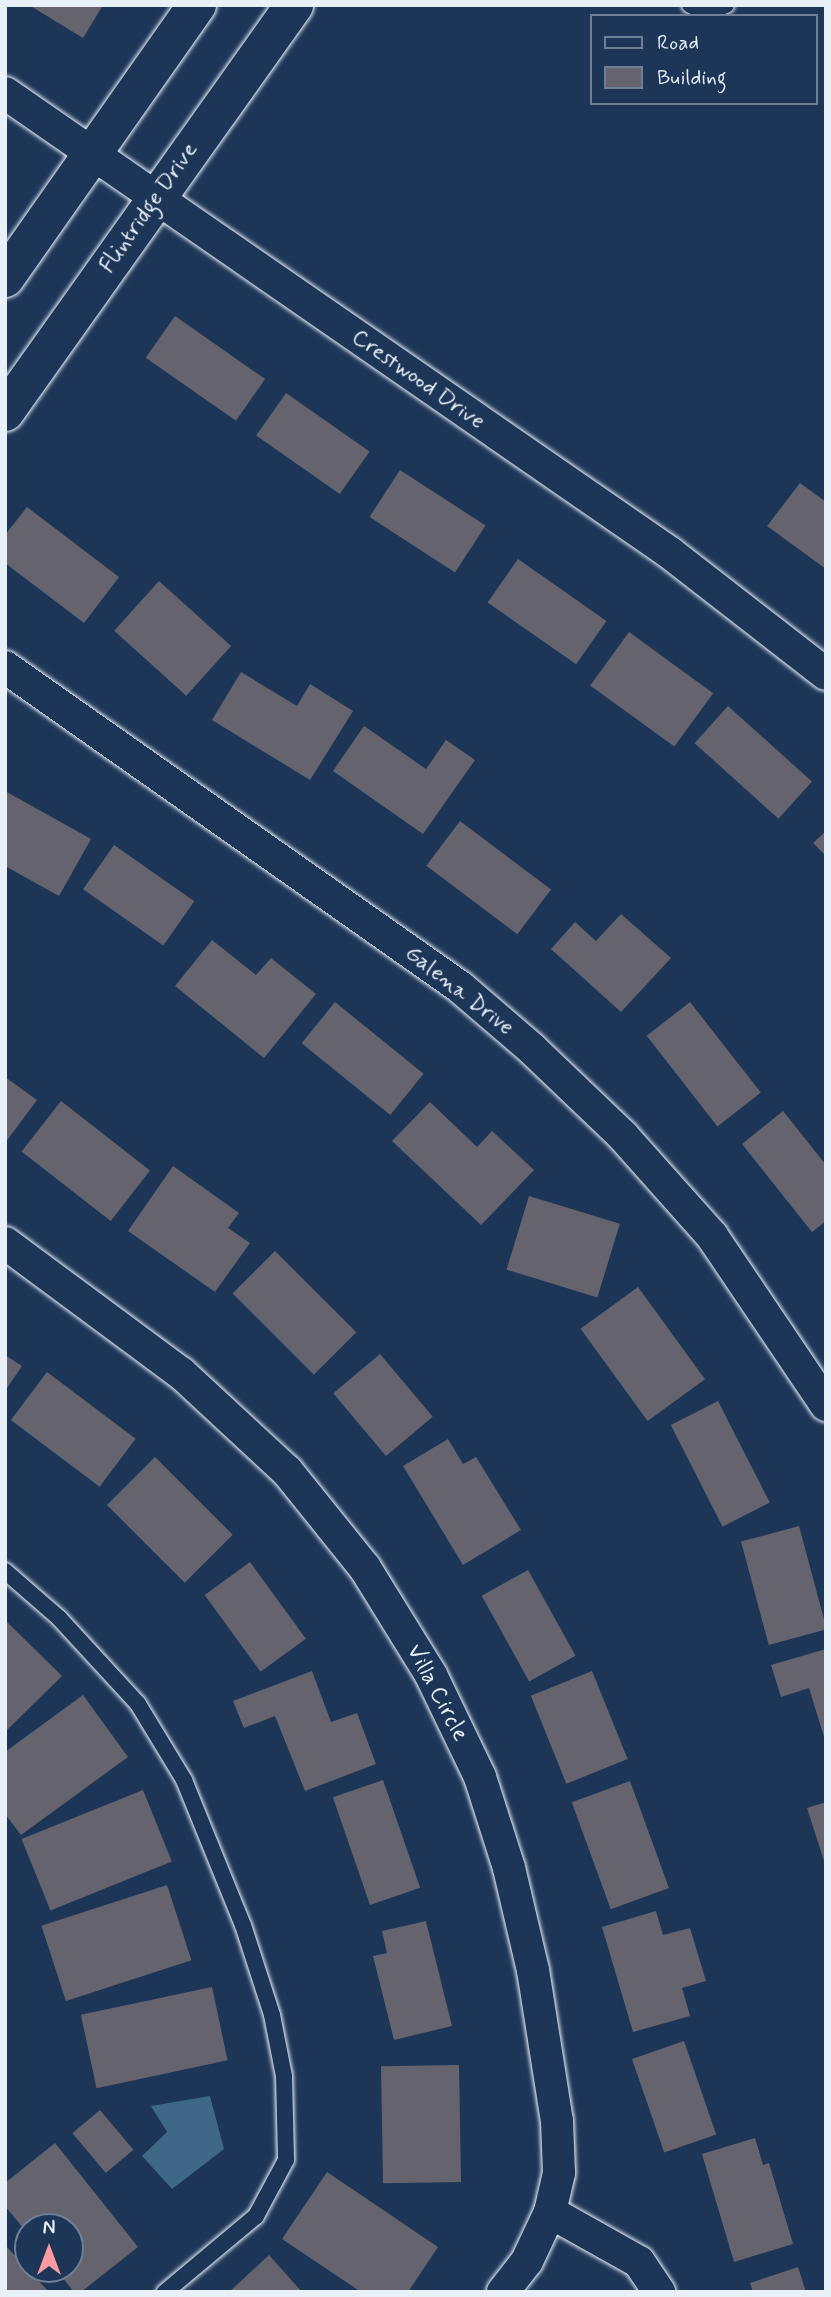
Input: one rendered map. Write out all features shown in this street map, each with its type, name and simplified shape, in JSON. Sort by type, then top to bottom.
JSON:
[{"type":"street","points":[[5,278],[197,5]]},
{"type":"street","name":"Flintridge Drive","points":[[5,412],[294,5]]},
{"type":"street","name":"Crestwood Drive","points":[[5,93],[670,553],[826,674]]},
{"type":"street","name":"Galena Drive","points":[[5,667],[460,987],[532,1049],[623,1136],[712,1236],[826,1405]]},
{"type":"street","name":"Villa Circle","points":[[5,1243],[181,1373],[287,1471],[365,1568],[431,1675],[480,1777],[509,1868],[533,1970],[557,2121],[559,2173],[550,2212],[527,2261],[503,2292]]},
{"type":"street","points":[[550,2212],[639,2262],[659,2292]]},
{"type":"lane","points":[[690,5],[706,12],[726,5]]},
{"type":"lane","points":[[5,1571],[59,1618],[138,1704],[184,1780],[243,1924],[272,2014],[284,2076],[286,2160],[256,2216],[165,2292]]},
{"type":"water","points":[[210,2096],[224,2149],[172,2189],[142,2156],[167,2132],[151,2106]]},
{"type":"building","points":[[29,5],[103,5],[83,38]]},
{"type":"building","points":[[175,316],[265,379],[236,421],[146,358]]},
{"type":"building","points":[[286,393],[370,452],[340,494],[256,436]]},
{"type":"building","points":[[400,470],[486,526],[455,573],[370,517]]},
{"type":"building","points":[[800,483],[826,502],[826,569],[767,526]]},
{"type":"building","points":[[27,507],[119,577],[84,623],[5,563],[5,535]]},
{"type":"building","points":[[518,559],[606,621],[576,664],[488,602]]},
{"type":"building","points":[[159,581],[231,646],[186,696],[114,631]]},
{"type":"building","points":[[629,632],[713,693],[674,747],[590,685]]},
{"type":"building","points":[[241,672],[297,706],[310,684],[353,711],[310,780],[212,720]]},
{"type":"building","points":[[728,706],[812,782],[779,819],[695,743]]},
{"type":"building","points":[[364,726],[426,769],[446,740],[475,760],[423,834],[333,771]]},
{"type":"building","points":[[5,791],[91,839],[59,896],[5,866]]},
{"type":"building","points":[[460,821],[551,890],[517,934],[426,866]]},
{"type":"building","points":[[826,831],[826,856],[813,843]]},
{"type":"building","points":[[114,845],[194,901],[163,945],[83,889]]},
{"type":"building","points":[[621,914],[671,958],[621,1012],[551,949],[575,922],[596,941]]},
{"type":"building","points":[[212,940],[256,975],[271,958],[316,994],[264,1058],[175,986]]},
{"type":"building","points":[[335,1002],[424,1074],[390,1115],[302,1043]]},
{"type":"building","points":[[690,1002],[761,1093],[717,1126],[647,1036]]},
{"type":"building","points":[[5,1077],[37,1100],[5,1143]]},
{"type":"building","points":[[61,1101],[150,1171],[111,1221],[22,1151]]},
{"type":"building","points":[[430,1102],[477,1147],[492,1131],[534,1170],[481,1225],[392,1141]]},
{"type":"building","points":[[783,1111],[826,1165],[826,1221],[812,1232],[742,1144]]},
{"type":"building","points":[[173,1166],[239,1213],[228,1228],[250,1243],[215,1292],[128,1231]]},
{"type":"building","points":[[529,1196],[620,1224],[597,1297],[506,1270]]},
{"type":"building","points":[[275,1251],[356,1332],[314,1375],[233,1293]]},
{"type":"building","points":[[638,1287],[705,1379],[648,1421],[581,1329]]},
{"type":"building","points":[[380,1354],[433,1417],[386,1456],[333,1393]]},
{"type":"building","points":[[5,1355],[22,1366],[5,1391]]},
{"type":"building","points":[[47,1372],[136,1439],[100,1487],[11,1420]]},
{"type":"building","points":[[718,1401],[770,1503],[723,1527],[671,1425]]},
{"type":"building","points":[[448,1439],[463,1464],[476,1457],[521,1530],[463,1565],[403,1466]]},
{"type":"building","points":[[155,1457],[233,1535],[185,1583],[107,1505]]},
{"type":"building","points":[[799,1526],[826,1630],[769,1645],[741,1542]]},
{"type":"building","points":[[250,1562],[306,1639],[261,1672],[205,1595]]},
{"type":"building","points":[[528,1570],[576,1656],[529,1681],[482,1596]]},
{"type":"building","points":[[5,1620],[62,1676],[5,1732]]},
{"type":"building","points":[[826,1649],[825,1740],[809,1688],[781,1697],[771,1665]]},
{"type":"building","points":[[312,1671],[331,1722],[357,1713],[376,1764],[305,1791],[275,1716],[244,1728],[233,1701]]},
{"type":"building","points":[[592,1671],[628,1759],[566,1784],[531,1696]]},
{"type":"building","points":[[83,1695],[128,1757],[21,1835],[5,1814],[5,1752]]},
{"type":"building","points":[[383,1780],[420,1888],[370,1905],[333,1797]]},
{"type":"building","points":[[630,1781],[669,1888],[611,1909],[572,1802]]},
{"type":"building","points":[[143,1790],[172,1861],[50,1910],[22,1839]]},
{"type":"building","points":[[826,1802],[826,1864],[825,1864],[807,1808]]},
{"type":"building","points":[[167,1885],[191,1960],[66,2001],[41,1926]]},
{"type":"building","points":[[656,1911],[663,1935],[690,1928],[706,1981],[682,1988],[690,2016],[633,2032],[602,1927]]},
{"type":"building","points":[[426,1921],[452,2026],[394,2040],[373,1956],[387,1953],[382,1931]]},
{"type":"building","points":[[212,1987],[228,2060],[97,2088],[81,2015]]},
{"type":"building","points":[[684,2041],[716,2135],[664,2153],[632,2059]]},
{"type":"building","points":[[459,2065],[461,2182],[383,2183],[381,2066]]},
{"type":"building","points":[[100,2110],[133,2150],[106,2173],[72,2133]]},
{"type":"building","points":[[755,2138],[763,2165],[769,2163],[793,2244],[734,2262],[702,2154]]},
{"type":"building","points":[[55,2143],[138,2247],[81,2292],[74,2292],[67,2283],[84,2283],[84,2213],[14,2213],[14,2217],[5,2206],[5,2183]]},
{"type":"building","points":[[327,2172],[438,2247],[408,2292],[361,2292],[282,2239]]},
{"type":"building","points":[[5,2245],[14,2255],[14,2283],[41,2283],[49,2292],[5,2292]]},
{"type":"building","points":[[269,2255],[302,2292],[229,2292]]},
{"type":"building","points":[[798,2267],[806,2292],[753,2292],[750,2283]]}]
